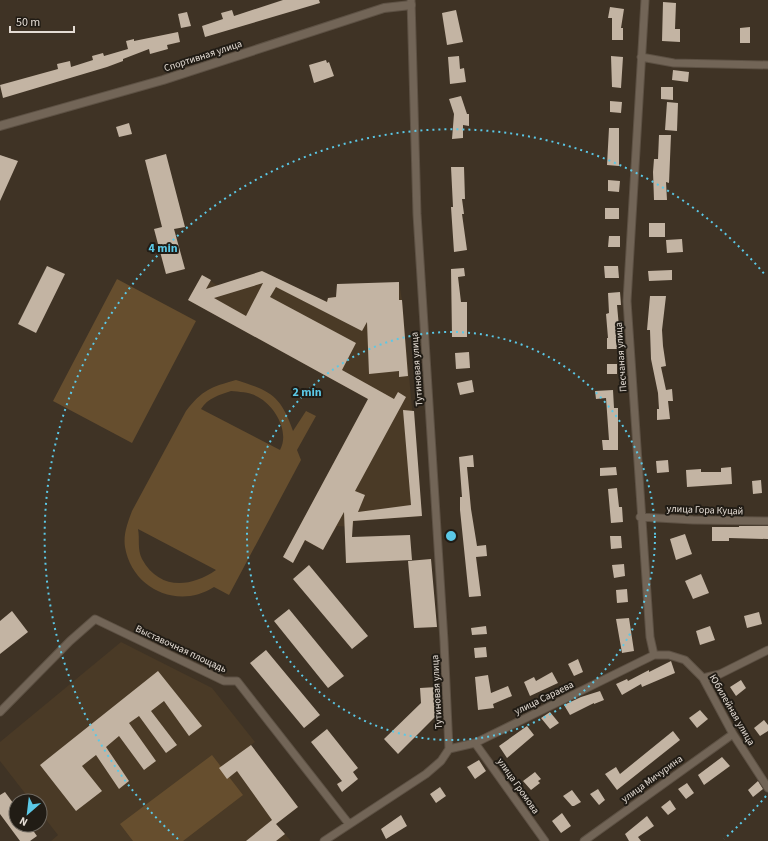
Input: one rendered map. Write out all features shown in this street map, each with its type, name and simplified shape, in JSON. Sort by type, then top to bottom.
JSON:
[{"type":"street","name":"Песчаная улица","points":[[645,0],[627,301],[640,517],[650,637],[654,655]]},
{"type":"street","name":"Спортивная улица","points":[[0,126],[163,80],[384,8],[411,2]]},
{"type":"street","name":"Тутиновая улица","points":[[411,2],[417,214],[449,749]]},
{"type":"street","points":[[641,57],[674,63],[768,65]]},
{"type":"street","name":"улица Гора Куцай","points":[[640,517],[693,520],[768,521]]},
{"type":"street","name":"Выставочная площадь","points":[[0,712],[70,642],[95,620],[224,681],[237,681],[349,824]]},
{"type":"street","points":[[703,678],[720,674],[768,650]]},
{"type":"street","name":"улица Сараева","points":[[449,749],[475,743],[654,655]]},
{"type":"street","name":"Юбилейная улица","points":[[654,655],[669,655],[685,660],[703,678],[733,734],[768,788]]},
{"type":"street","name":"улица Мичурина","points":[[584,841],[733,734]]},
{"type":"street","name":"улица Громова","points":[[475,743],[545,841]]},
{"type":"street","points":[[324,841],[426,774],[441,761],[449,749]]},
{"type":"shaded area","points":[[262,271],[326,302],[328,298],[399,282],[402,300],[422,516],[354,521],[353,527],[337,526],[323,550],[305,541],[293,563],[283,557],[368,399],[188,300],[202,275],[218,286]]},
{"type":"shaded area","points":[[117,279],[196,321],[132,443],[53,401]]},
{"type":"shaded area","points":[[236,380],[258,388],[273,396],[284,410],[293,431],[306,411],[316,416],[297,450],[301,460],[229,595],[214,587],[200,594],[172,596],[147,584],[137,574],[129,562],[125,547],[126,528],[132,511],[186,411],[202,394],[213,387]],"holes":[[[231,391],[245,392],[255,395],[264,401],[275,413],[282,428],[283,435],[283,443],[280,450],[201,409],[210,400]],[[138,529],[216,570],[206,576],[186,583],[166,581],[149,569],[142,559],[139,548]]]},
{"type":"shaded area","points":[[121,642],[212,688],[255,742],[251,745],[298,807],[276,824],[291,841],[51,841],[58,835],[48,822],[48,793],[25,793],[0,761],[0,742]]},
{"type":"shaded area","points":[[212,755],[243,795],[183,841],[133,841],[120,824]]},
{"type":"building","points":[[283,0],[319,0],[320,3],[205,37],[202,26],[223,19],[221,13],[232,10],[234,16]]},
{"type":"building","points":[[663,2],[676,3],[675,29],[680,29],[680,42],[662,41]]},
{"type":"building","points":[[610,7],[624,9],[621,28],[623,28],[623,40],[612,40],[612,18],[608,18]]},
{"type":"building","points":[[456,10],[463,42],[447,45],[442,13]]},
{"type":"building","points":[[187,12],[191,26],[181,28],[178,14]]},
{"type":"building","points":[[750,27],[750,43],[740,43],[740,28]]},
{"type":"building","points":[[178,32],[180,42],[167,45],[168,49],[150,54],[149,49],[107,67],[3,98],[0,85],[58,69],[57,64],[70,61],[71,67],[93,60],[92,56],[103,53],[104,56],[128,49],[126,41],[134,39],[134,41]]},
{"type":"building","points":[[459,56],[460,69],[464,68],[466,82],[450,84],[448,57]]},
{"type":"building","points":[[611,56],[623,57],[621,88],[612,87]]},
{"type":"building","points":[[326,60],[327,63],[329,62],[334,76],[314,83],[309,65]]},
{"type":"building","points":[[673,70],[689,72],[688,82],[672,80]]},
{"type":"building","points":[[661,87],[673,87],[673,100],[661,99]]},
{"type":"building","points":[[461,96],[467,114],[469,114],[469,126],[463,125],[463,138],[452,139],[454,114],[449,99]]},
{"type":"building","points":[[610,101],[622,102],[621,113],[610,112]]},
{"type":"building","points":[[667,102],[678,103],[677,131],[665,130]]},
{"type":"building","points":[[129,123],[132,134],[119,137],[116,127]]},
{"type":"building","points":[[609,128],[619,128],[619,166],[607,165]]},
{"type":"building","points":[[659,135],[671,135],[669,183],[666,182],[667,200],[654,200],[654,159],[658,159]]},
{"type":"building","points":[[166,154],[185,227],[174,229],[185,269],[166,274],[154,229],[162,227],[145,160]]},
{"type":"building","points":[[0,155],[18,161],[0,201]]},
{"type":"building","points":[[451,167],[464,167],[465,199],[462,199],[464,214],[462,214],[467,250],[454,252],[451,207],[453,207]]},
{"type":"building","points":[[608,180],[620,181],[619,192],[608,191]]},
{"type":"building","points":[[605,208],[619,208],[619,219],[605,219]]},
{"type":"building","points":[[649,223],[665,223],[665,237],[649,237]]},
{"type":"building","points":[[609,236],[620,236],[620,247],[608,247]]},
{"type":"building","points":[[682,239],[683,252],[667,253],[666,240]]},
{"type":"building","points":[[47,266],[65,274],[36,333],[18,324]]},
{"type":"building","points":[[604,266],[618,266],[619,278],[605,278]]},
{"type":"building","points":[[464,268],[465,276],[458,277],[461,302],[467,302],[467,337],[452,337],[451,269]]},
{"type":"building","points":[[672,270],[672,280],[649,281],[648,271]]},
{"type":"building","points":[[262,271],[327,302],[328,298],[336,297],[337,284],[399,282],[399,300],[402,300],[408,376],[399,377],[399,371],[369,374],[367,322],[362,331],[276,287],[270,297],[356,343],[342,370],[394,399],[398,392],[406,397],[355,491],[365,495],[358,512],[411,505],[403,410],[414,411],[422,516],[353,521],[352,537],[410,535],[412,560],[346,563],[344,512],[323,550],[305,540],[293,563],[283,557],[368,399],[188,300],[202,275],[211,280],[206,289]],"holes":[[[263,283],[246,316],[214,298]]]},
{"type":"building","points":[[620,292],[621,305],[617,305],[619,327],[617,327],[617,349],[607,349],[608,338],[606,314],[609,313],[608,293]]},
{"type":"building","points":[[650,296],[666,296],[662,330],[666,366],[661,367],[666,390],[672,389],[673,401],[668,401],[670,419],[657,420],[657,409],[659,409],[658,393],[651,359],[650,330],[647,330]]},
{"type":"building","points":[[469,352],[470,368],[456,369],[455,353]]},
{"type":"building","points":[[607,364],[617,364],[617,374],[607,374]]},
{"type":"building","points":[[472,380],[474,392],[460,395],[457,383]]},
{"type":"building","points":[[613,390],[614,408],[618,408],[618,450],[603,450],[602,440],[609,440],[606,398],[596,399],[595,391]]},
{"type":"building","points":[[473,455],[474,467],[467,467],[471,509],[477,546],[486,545],[487,556],[476,557],[481,596],[469,597],[460,510],[460,497],[462,497],[459,457]]},
{"type":"building","points":[[668,460],[669,472],[657,473],[656,461]]},
{"type":"building","points":[[616,467],[617,475],[600,476],[600,468]]},
{"type":"building","points":[[731,467],[732,484],[687,487],[686,470],[701,469],[701,472],[721,472],[721,468]]},
{"type":"building","points":[[761,480],[762,493],[753,494],[752,481]]},
{"type":"building","points":[[617,488],[619,507],[622,507],[623,522],[611,523],[608,489]]},
{"type":"building","points":[[768,526],[768,539],[729,538],[729,541],[712,541],[712,527]]},
{"type":"building","points":[[685,534],[692,554],[676,560],[670,539]]},
{"type":"building","points":[[610,536],[621,536],[622,548],[611,549]]},
{"type":"building","points":[[431,559],[437,627],[414,628],[408,561]]},
{"type":"building","points":[[624,564],[625,576],[614,578],[612,565]]},
{"type":"building","points":[[309,565],[368,636],[352,649],[293,579]]},
{"type":"building","points":[[701,574],[709,593],[693,599],[685,581]]},
{"type":"building","points":[[627,589],[628,602],[617,603],[616,590]]},
{"type":"building","points":[[289,609],[344,676],[328,688],[274,621]]},
{"type":"building","points":[[12,611],[28,632],[0,654],[0,621]]},
{"type":"building","points":[[759,612],[762,624],[747,628],[744,616]]},
{"type":"building","points":[[629,618],[634,651],[622,653],[616,619]]},
{"type":"building","points":[[486,626],[487,634],[472,635],[471,628]]},
{"type":"building","points":[[710,626],[715,640],[700,645],[696,631]]},
{"type":"building","points":[[486,647],[487,657],[475,658],[474,648]]},
{"type":"building","points":[[266,650],[320,715],[304,728],[250,663]]},
{"type":"building","points":[[578,659],[583,672],[574,676],[568,664]]},
{"type":"building","points":[[671,661],[675,673],[642,687],[641,684],[622,695],[616,684],[627,679],[628,681]]},
{"type":"building","points":[[158,671],[202,726],[189,736],[164,701],[151,711],[177,745],[166,753],[139,716],[129,723],[156,761],[144,770],[119,736],[106,747],[129,781],[119,789],[96,755],[82,766],[102,791],[76,811],[40,765]]},
{"type":"building","points":[[552,672],[558,683],[530,696],[524,682],[534,677],[536,681]]},
{"type":"building","points":[[488,675],[491,693],[508,686],[512,696],[493,704],[494,708],[478,710],[475,677]]},
{"type":"building","points":[[741,680],[746,688],[736,696],[730,687]]},
{"type":"building","points":[[437,687],[439,713],[398,754],[384,739],[421,703],[420,688]]},
{"type":"building","points":[[600,691],[604,700],[594,703],[570,715],[564,705],[581,697]]},
{"type":"building","points":[[700,710],[708,719],[697,728],[689,718]]},
{"type":"building","points":[[550,712],[559,723],[550,729],[541,718]]},
{"type":"building","points":[[764,720],[768,725],[768,731],[760,736],[754,728]]},
{"type":"building","points":[[527,726],[534,735],[507,758],[499,746]]},
{"type":"building","points":[[327,729],[358,768],[353,772],[358,779],[342,792],[337,784],[342,781],[311,742]]},
{"type":"building","points":[[673,731],[680,740],[617,790],[605,774],[616,767],[620,774]]},
{"type":"building","points":[[251,745],[298,807],[276,824],[285,834],[276,841],[246,841],[272,820],[237,771],[227,779],[219,768]]},
{"type":"building","points":[[722,757],[730,766],[704,785],[698,775]]},
{"type":"building","points":[[479,760],[486,771],[475,779],[467,767]]},
{"type":"building","points":[[535,772],[541,779],[538,781],[540,783],[531,790],[523,781]]},
{"type":"building","points":[[758,781],[763,789],[753,797],[748,790]]},
{"type":"building","points":[[687,783],[694,793],[686,799],[678,789]]},
{"type":"building","points":[[440,787],[446,796],[436,803],[430,794]]},
{"type":"building","points":[[598,789],[605,800],[599,805],[590,794]]},
{"type":"building","points":[[572,790],[581,802],[574,806],[572,806],[563,796]]},
{"type":"building","points":[[5,792],[8,796],[8,825],[0,814],[0,795]]},
{"type":"building","points":[[670,800],[676,809],[668,815],[661,807]]},
{"type":"building","points":[[562,813],[571,826],[561,833],[552,821]]},
{"type":"building","points":[[401,815],[407,826],[386,839],[381,829]]},
{"type":"building","points":[[647,816],[654,826],[638,837],[641,841],[629,841],[625,834]]},
{"type":"building","points":[[14,833],[35,833],[37,836],[30,841],[20,841]]}]
